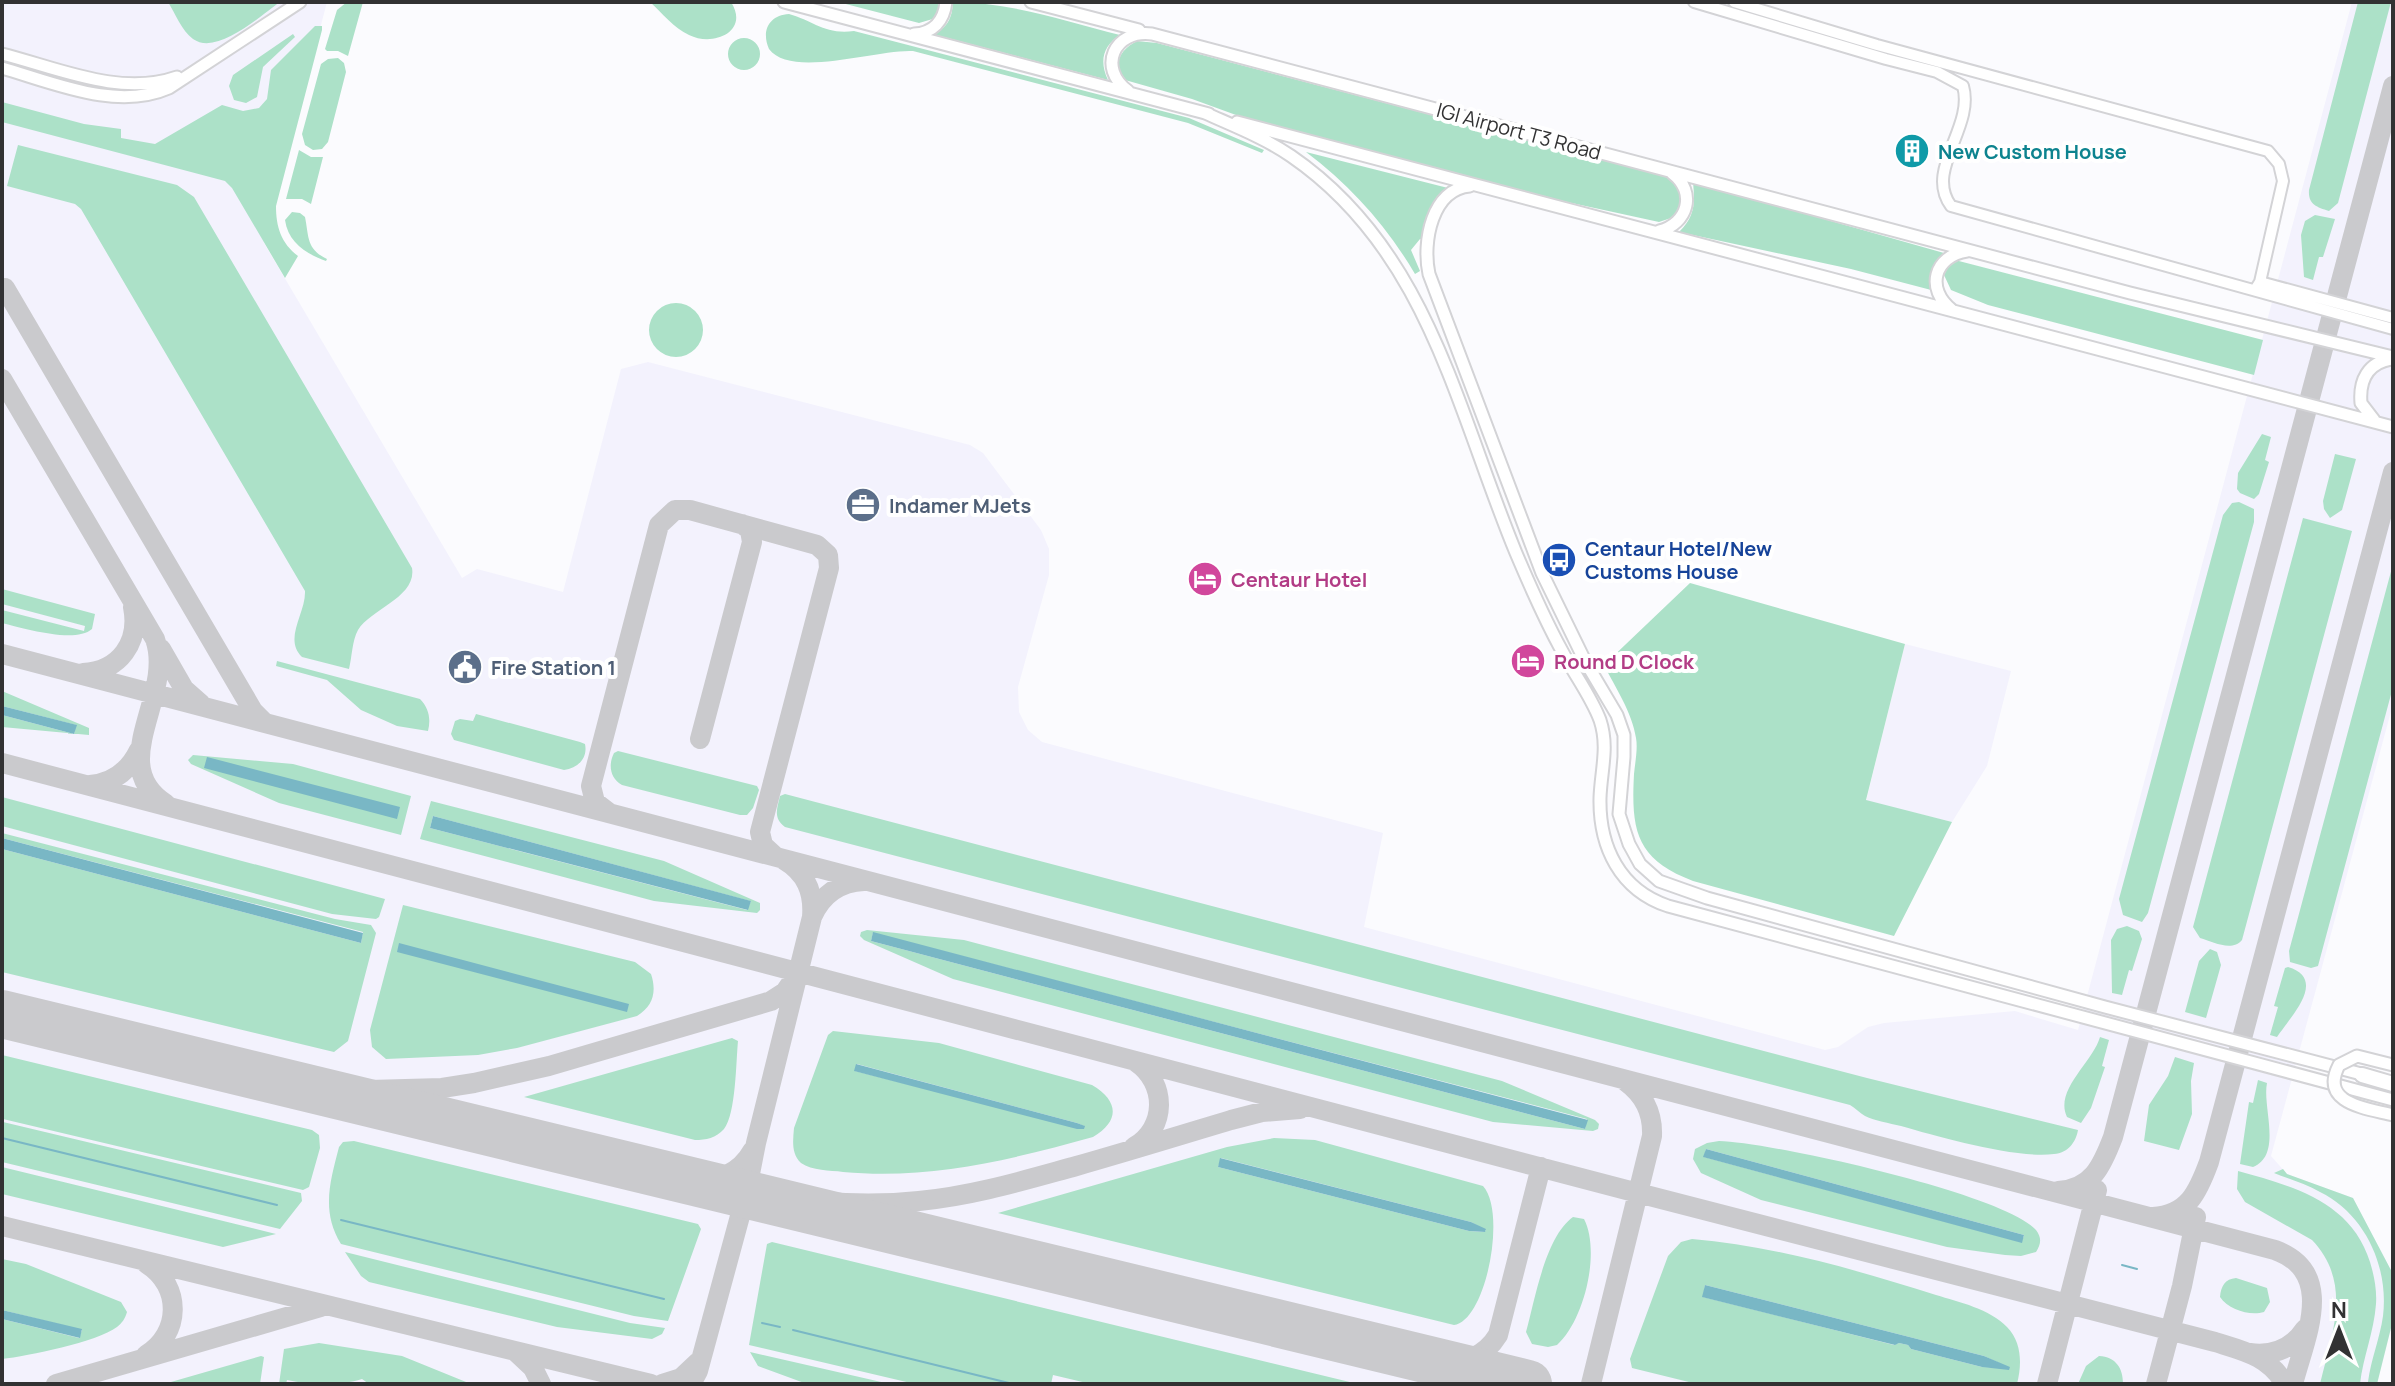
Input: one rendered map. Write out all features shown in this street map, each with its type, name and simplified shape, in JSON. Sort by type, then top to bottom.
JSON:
[{"type":"highway","points":[[2362,1075],[2393,1082]]},
{"type":"main road","points":[[2,68],[100,95],[128,98],[158,93],[300,2]]},
{"type":"main road","points":[[784,2],[2393,427]]},
{"type":"main road","points":[[907,34],[928,32],[937,25],[946,2]]},
{"type":"main road","points":[[1031,2],[1152,34]]},
{"type":"main road","points":[[1136,95],[1126,91],[1114,76],[1112,56],[1116,47],[1132,34],[1152,34]]},
{"type":"main road","name":"IGI Airport T3 Road","points":[[1152,34],[2130,293],[2393,358]]},
{"type":"main road","points":[[2,54],[129,86],[155,84],[196,70]]},
{"type":"main road","points":[[1205,113],[1261,138],[1315,174],[1364,221],[1398,267],[1427,323],[1528,581],[1560,648],[1599,717],[1605,739],[1600,795],[1602,832],[1612,859],[1626,881],[1640,893],[1660,904],[2393,1100]]},
{"type":"main road","points":[[1649,230],[1670,228],[1679,222],[1687,202],[1682,182],[1664,169]]},
{"type":"main road","points":[[1478,185],[1453,190],[1441,201],[1433,220],[1427,254],[1429,274],[1542,573],[1585,661],[1617,715],[1624,735],[1619,814],[1629,844],[1649,873],[1659,881],[1707,898],[2362,1075]]},
{"type":"main road","points":[[1960,313],[1943,303],[1938,294],[1938,272],[1947,258],[1956,253],[1976,252]]},
{"type":"main road","points":[[2378,423],[2361,403],[2363,380],[2377,362],[2393,358]]},
{"type":"main road","points":[[2393,1065],[2357,1056],[2339,1065],[2333,1081],[2338,1095],[2345,1101],[2393,1115]]},
{"type":"street","points":[[1694,2],[1937,72],[1963,86],[1966,109],[1941,183],[1944,197],[1951,206],[2393,318]]},
{"type":"street","points":[[1734,2],[1906,54],[2268,151],[2279,164],[2283,181],[2257,286]]},
{"type":"street","points":[[2257,286],[2393,329]]},
{"type":"shaded area","points":[[2,2],[327,2],[264,243],[462,578],[477,569],[563,592],[621,369],[648,362],[970,445],[983,453],[1041,530],[1049,549],[1049,575],[1018,687],[1019,712],[1028,730],[1042,742],[1383,833],[1364,927],[1825,1050],[1838,1047],[1868,1027],[1884,1023],[2015,1011],[2078,1030],[2352,2],[2393,2],[2393,704],[2271,1156],[2287,1174],[2353,1198],[2393,1274],[2393,1320],[2377,1384],[2,1384]]},
{"type":"shaded area","points":[[1905,644],[2011,671],[1987,766],[1952,822],[1866,801]]},
{"type":"green space","points":[[168,2],[280,2],[238,32],[203,43],[185,31]]},
{"type":"green space","points":[[347,2],[363,2],[348,56],[325,49],[337,10]]},
{"type":"green space","points":[[650,2],[731,2],[736,22],[732,29],[718,38],[698,38],[678,28]]},
{"type":"green space","points":[[838,2],[942,2],[936,18],[919,23]]},
{"type":"green space","points":[[953,2],[1016,9],[1120,35],[1104,54],[1108,80],[932,34],[948,22]]},
{"type":"green space","points":[[2358,2],[2391,2],[2338,203],[2329,211],[2314,204],[2309,190]]},
{"type":"green space","points":[[789,14],[827,29],[854,31],[1189,118],[1264,150],[1262,153],[1188,123],[913,51],[815,62],[780,58],[769,49],[766,36],[768,25],[776,17]]},
{"type":"green space","points":[[315,26],[322,26],[322,30],[276,206],[281,234],[287,246],[298,256],[285,278],[225,181],[2,122],[2,102],[84,124],[121,129],[121,138],[155,144],[222,105],[243,111],[259,108],[267,99],[271,70]]},
{"type":"green space","points":[[293,34],[295,37],[263,67],[257,97],[246,103],[234,100],[229,86],[233,75]]},
{"type":"green space","points":[[744,38],[756,42],[760,54],[756,66],[744,70],[732,66],[728,54],[732,42]]},
{"type":"green space","points":[[1137,41],[1157,43],[1668,177],[1680,191],[1680,206],[1674,217],[1659,222],[1567,202],[1236,115],[1125,80],[1118,63],[1126,48]]},
{"type":"green space","points":[[338,58],[344,63],[346,72],[328,142],[322,149],[313,150],[305,145],[302,134],[321,64]]},
{"type":"green space","points":[[18,145],[177,185],[194,197],[412,568],[408,587],[358,630],[349,669],[302,657],[297,650],[295,634],[305,591],[81,209],[75,204],[7,186]]},
{"type":"green space","points":[[299,150],[311,157],[323,157],[311,204],[302,199],[286,199]]},
{"type":"green space","points":[[1306,152],[1448,188],[1441,194],[1424,239],[1420,239],[1411,250],[1420,271],[1415,274],[1366,207]]},
{"type":"green space","points":[[1693,182],[1944,253],[1934,266],[1935,291],[1851,269],[1679,232],[1693,209]]},
{"type":"green space","points":[[292,212],[305,217],[312,246],[326,261],[305,251],[294,241],[285,220]]},
{"type":"green space","points":[[2315,215],[2335,219],[2313,280],[2304,277],[2301,235],[2305,221]]},
{"type":"green space","points":[[1955,260],[2263,340],[2254,375],[1988,305],[1951,290],[1944,275]]},
{"type":"green space","points":[[676,303],[695,311],[703,330],[695,349],[676,357],[657,349],[649,330],[657,311]]},
{"type":"green space","points":[[2262,434],[2271,437],[2265,460],[2269,462],[2259,494],[2254,499],[2237,489],[2238,473]]},
{"type":"green space","points":[[2335,454],[2356,459],[2342,510],[2330,518],[2323,501]]},
{"type":"green space","points":[[2239,502],[2254,509],[2254,522],[2148,913],[2142,922],[2123,915],[2119,899],[2223,515],[2232,503]]},
{"type":"green space","points":[[2303,518],[2352,531],[2242,940],[2238,944],[2222,945],[2200,938],[2193,927]]},
{"type":"green space","points":[[2393,564],[2393,687],[2318,966],[2311,968],[2290,962],[2289,951]]},
{"type":"green space","points":[[1690,583],[1905,644],[1866,800],[1952,822],[1894,936],[1693,881],[1659,863],[1641,841],[1634,812],[1637,751],[1634,728],[1604,665]]},
{"type":"green space","points":[[2,589],[95,614],[92,629],[74,635],[62,635],[2,623],[2,610],[84,631],[85,626],[2,604]]},
{"type":"green space","points":[[277,661],[420,699],[428,714],[428,731],[397,726],[361,710],[327,680],[276,666]]},
{"type":"green space","points":[[2,691],[89,728],[89,735],[74,734],[76,725],[2,706]]},
{"type":"green space","points":[[476,714],[585,744],[583,758],[578,765],[564,770],[454,740],[451,734],[455,721],[473,721]]},
{"type":"green space","points":[[2,715],[72,733],[2,727]]},
{"type":"green space","points":[[618,751],[757,786],[759,790],[753,808],[747,815],[740,815],[622,785],[615,779],[611,767],[614,753]]},
{"type":"green space","points":[[193,755],[293,764],[411,796],[401,835],[279,803],[191,764],[188,760]]},
{"type":"green space","points":[[785,794],[1867,1078],[2078,1130],[2077,1134],[2063,1152],[2038,1155],[1978,1146],[1878,1121],[1850,1105],[785,827],[777,813],[780,796]]},
{"type":"green space","points":[[2,797],[385,899],[376,919],[332,914],[2,826]]},
{"type":"green space","points":[[431,801],[664,861],[760,903],[760,910],[757,913],[654,901],[420,839]],"holes":[[[433,816],[751,901],[747,910],[430,828]]]},
{"type":"green space","points":[[2,833],[335,919],[371,925],[376,933],[348,1041],[334,1052],[2,972],[2,849],[361,943],[363,932],[2,838]]},
{"type":"green space","points":[[403,905],[635,962],[651,974],[654,987],[652,998],[647,1008],[637,1016],[517,1048],[478,1055],[386,1059],[372,1047],[370,1030]]},
{"type":"green space","points":[[2127,926],[2139,931],[2142,939],[2122,995],[2112,993],[2111,940],[2117,929]]},
{"type":"green space","points":[[867,930],[964,940],[1502,1081],[1595,1120],[1599,1124],[1598,1129],[1593,1131],[1493,1122],[953,979],[864,940],[861,932]],"holes":[[[873,933],[1587,1119],[1585,1129],[871,941]]]},
{"type":"green space","points":[[2210,949],[2217,952],[2221,965],[2206,1018],[2185,1012],[2199,961]]},
{"type":"green space","points":[[2285,968],[2300,973],[2306,989],[2297,1009],[2277,1037],[2270,1035],[2278,1007],[2274,1006]]},
{"type":"green space","points":[[833,1031],[939,1043],[1092,1085],[1111,1104],[1112,1118],[1093,1137],[970,1166],[875,1174],[810,1168],[801,1163],[796,1155],[793,1147],[794,1128],[828,1035]],"holes":[[[857,1064],[1077,1123],[1084,1129],[855,1071]]]},
{"type":"green space","points":[[2100,1037],[2109,1040],[2102,1066],[2105,1067],[2091,1108],[2081,1123],[2067,1117],[2064,1107],[2066,1097]]},
{"type":"green space","points":[[732,1038],[738,1041],[731,1112],[724,1129],[711,1138],[695,1140],[524,1097]]},
{"type":"green space","points":[[2,1055],[312,1130],[319,1135],[320,1148],[309,1187],[303,1190],[3,1119],[3,1122],[301,1193],[302,1201],[280,1229],[2,1162]]},
{"type":"green space","points":[[2175,1057],[2194,1063],[2192,1114],[2179,1150],[2144,1141],[2149,1105],[2168,1076]]},
{"type":"green space","points":[[2258,1080],[2267,1083],[2269,1141],[2262,1161],[2253,1167],[2240,1164],[2249,1102],[2253,1103]]},
{"type":"green space","points":[[1274,1138],[1315,1140],[1483,1186],[1490,1199],[1493,1240],[1484,1286],[1475,1305],[1465,1319],[1454,1325],[998,1213],[1227,1147]],"holes":[[[1221,1158],[1471,1222],[1486,1230],[1469,1231],[1218,1167]]]},
{"type":"green space","points":[[354,1141],[698,1224],[701,1229],[668,1321],[634,1316],[341,1244],[331,1220],[330,1184],[339,1147],[343,1142]]},
{"type":"green space","points":[[1719,1141],[1786,1150],[1936,1186],[2016,1216],[2036,1230],[2040,1244],[2036,1252],[2021,1256],[1947,1247],[1761,1200],[1701,1173],[1693,1159],[1695,1149]],"holes":[[[1706,1149],[2024,1235],[2021,1242],[1704,1157]]]},
{"type":"green space","points":[[2,1167],[276,1234],[223,1247],[2,1194]]},
{"type":"green space","points":[[2283,1169],[2287,1174],[2353,1198],[2393,1274],[2393,1320],[2377,1384],[2368,1382],[2382,1324],[2384,1298],[2378,1261],[2371,1244],[2350,1214],[2336,1202],[2309,1186],[2274,1173]]},
{"type":"green space","points":[[2238,1171],[2317,1199],[2349,1224],[2361,1241],[2371,1267],[2376,1299],[2360,1384],[2320,1384],[2334,1328],[2336,1291],[2332,1274],[2325,1256],[2312,1240],[2245,1202],[2237,1189]]},
{"type":"green space","points":[[1573,1217],[1584,1219],[1591,1249],[1582,1303],[1567,1334],[1557,1345],[1532,1344],[1526,1332],[1542,1270],[1555,1239]]},
{"type":"green space","points":[[1692,1239],[1723,1242],[1815,1260],[1983,1311],[2007,1327],[2016,1340],[2020,1362],[2017,1384],[1697,1384],[1632,1368],[1630,1359],[1668,1256],[1681,1242]],"holes":[[[1705,1285],[1984,1356],[2010,1368],[1982,1367],[1911,1349],[1908,1345],[1894,1345],[1703,1297]]]},
{"type":"green space","points":[[772,1242],[1358,1384],[1091,1384],[1053,1375],[1051,1384],[915,1384],[749,1345],[767,1244]]},
{"type":"green space","points":[[345,1252],[630,1323],[665,1328],[662,1334],[652,1339],[557,1327],[369,1282],[361,1276]]},
{"type":"green space","points":[[2,1259],[26,1264],[121,1302],[127,1312],[125,1317],[117,1327],[94,1338],[45,1352],[2,1359],[2,1319],[79,1338],[82,1330],[2,1310]]},
{"type":"green space","points":[[2236,1278],[2267,1288],[2270,1302],[2264,1312],[2240,1311],[2220,1297],[2224,1284]]},
{"type":"green space","points":[[319,1343],[402,1356],[471,1384],[369,1384],[362,1379],[326,1384],[287,1380],[286,1384],[279,1384],[284,1349]]},
{"type":"green space","points":[[750,1352],[890,1384],[807,1384],[758,1366]]},
{"type":"green space","points":[[2099,1356],[2117,1364],[2123,1384],[2078,1384],[2086,1366]]},
{"type":"green space","points":[[264,1357],[260,1384],[164,1384]]},
{"type":"water","points":[[2,706],[77,725],[74,734],[2,715]]},
{"type":"water","points":[[207,757],[400,807],[397,819],[204,768]]},
{"type":"water","points":[[433,816],[751,901],[748,910],[430,828]]},
{"type":"water","points":[[2,838],[363,933],[361,943],[2,849]]},
{"type":"water","points":[[873,932],[1588,1120],[1585,1129],[871,941]]},
{"type":"water","points":[[399,943],[629,1004],[627,1012],[397,952]]},
{"type":"water","points":[[856,1064],[1085,1126],[1084,1129],[1077,1129],[854,1071]]},
{"type":"water","points":[[1706,1149],[2024,1235],[2022,1243],[1703,1157]]},
{"type":"water","points":[[1220,1158],[1471,1222],[1486,1229],[1485,1232],[1469,1231],[1218,1167]]},
{"type":"water","points":[[1705,1285],[1984,1356],[2010,1367],[2009,1370],[1982,1367],[1911,1349],[1908,1345],[1895,1345],[1702,1297]]},
{"type":"water","points":[[2,1310],[82,1329],[80,1338],[2,1319]]},
{"type":"waterway","points":[[2,1138],[277,1205]]},
{"type":"waterway","points":[[341,1220],[664,1299]]},
{"type":"waterway","points":[[2122,1265],[2137,1269]]},
{"type":"waterway","points":[[762,1323],[780,1327]]},
{"type":"waterway","points":[[793,1330],[1013,1384]]},
{"type":"taxiway","points":[[2058,1191],[2087,1181],[2100,1166],[2113,1137],[2393,86]]},
{"type":"taxiway","points":[[5,288],[253,711],[264,722]]},
{"type":"taxiway","points":[[2,379],[155,639],[159,661],[141,750],[141,770],[149,788],[166,804]]},
{"type":"taxiway","points":[[2153,1217],[2183,1207],[2196,1192],[2209,1162],[2393,472]]},
{"type":"taxiway","points":[[608,812],[595,802],[591,786],[659,525],[675,510],[690,510],[817,545],[828,555],[829,568],[760,832],[763,845],[775,856]]},
{"type":"taxiway","points":[[700,739],[752,542],[750,530],[742,524]]},
{"type":"taxiway","points":[[83,673],[107,667],[124,652],[133,632],[133,607]]},
{"type":"taxiway","points":[[161,649],[184,689],[201,704]]},
{"type":"taxiway","points":[[2,654],[2275,1250],[2294,1260],[2306,1274],[2311,1290],[2309,1327],[2293,1384]]},
{"type":"taxiway","points":[[90,785],[119,775],[139,750]]},
{"type":"taxiway","points":[[2,763],[2215,1342],[2263,1361],[2285,1384]]},
{"type":"taxiway","points":[[784,860],[798,871],[807,884],[812,899],[812,917]]},
{"type":"taxiway","points":[[691,1384],[698,1371],[746,1194],[812,917],[821,902],[833,891],[864,881]]},
{"type":"taxiway","points":[[271,1079],[369,1090],[442,1088],[474,1083],[549,1066],[771,1001],[785,992],[796,976]]},
{"type":"taxiway","points":[[1134,1147],[1153,1129],[1159,1105],[1153,1081],[1136,1062]]},
{"type":"taxiway","points":[[1591,1384],[1652,1136],[1646,1105],[1625,1081]]},
{"type":"taxiway","points":[[725,1189],[846,1203],[939,1199],[1035,1178],[1262,1112],[1300,1109]]},
{"type":"taxiway","points":[[690,1180],[709,1180],[726,1175],[741,1166],[753,1150]]},
{"type":"taxiway","points":[[1438,1362],[1472,1358],[1486,1349],[1498,1335],[1541,1167]]},
{"type":"taxiway","points":[[2047,1384],[2097,1190]]},
{"type":"taxiway","points":[[2156,1384],[2182,1286],[2196,1217]]},
{"type":"taxiway","points":[[2,1226],[651,1384]]},
{"type":"taxiway","points":[[146,1355],[166,1335],[173,1310],[167,1285],[147,1264]]},
{"type":"taxiway","points":[[56,1384],[321,1307]]},
{"type":"taxiway","points":[[2250,1353],[2281,1350],[2294,1342],[2305,1329]]},
{"type":"taxiway","points":[[517,1353],[533,1368],[541,1384]]},
{"type":"taxiway","points":[[662,1384],[681,1378],[698,1362]]},
{"type":"runway","points":[[2,1014],[1528,1384]]},
{"type":"place","name":"New Custom House","points":[[1912,151]]},
{"type":"place","name":"Indamer MJets","points":[[863,505]]},
{"type":"place","name":"Centaur Hotel/New Customs House","points":[[1559,560]]},
{"type":"place","name":"Centaur Hotel","points":[[1205,579]]},
{"type":"place","name":"Round D Clock","points":[[1528,661]]},
{"type":"place","name":"Fire Station 1","points":[[465,667]]}]
